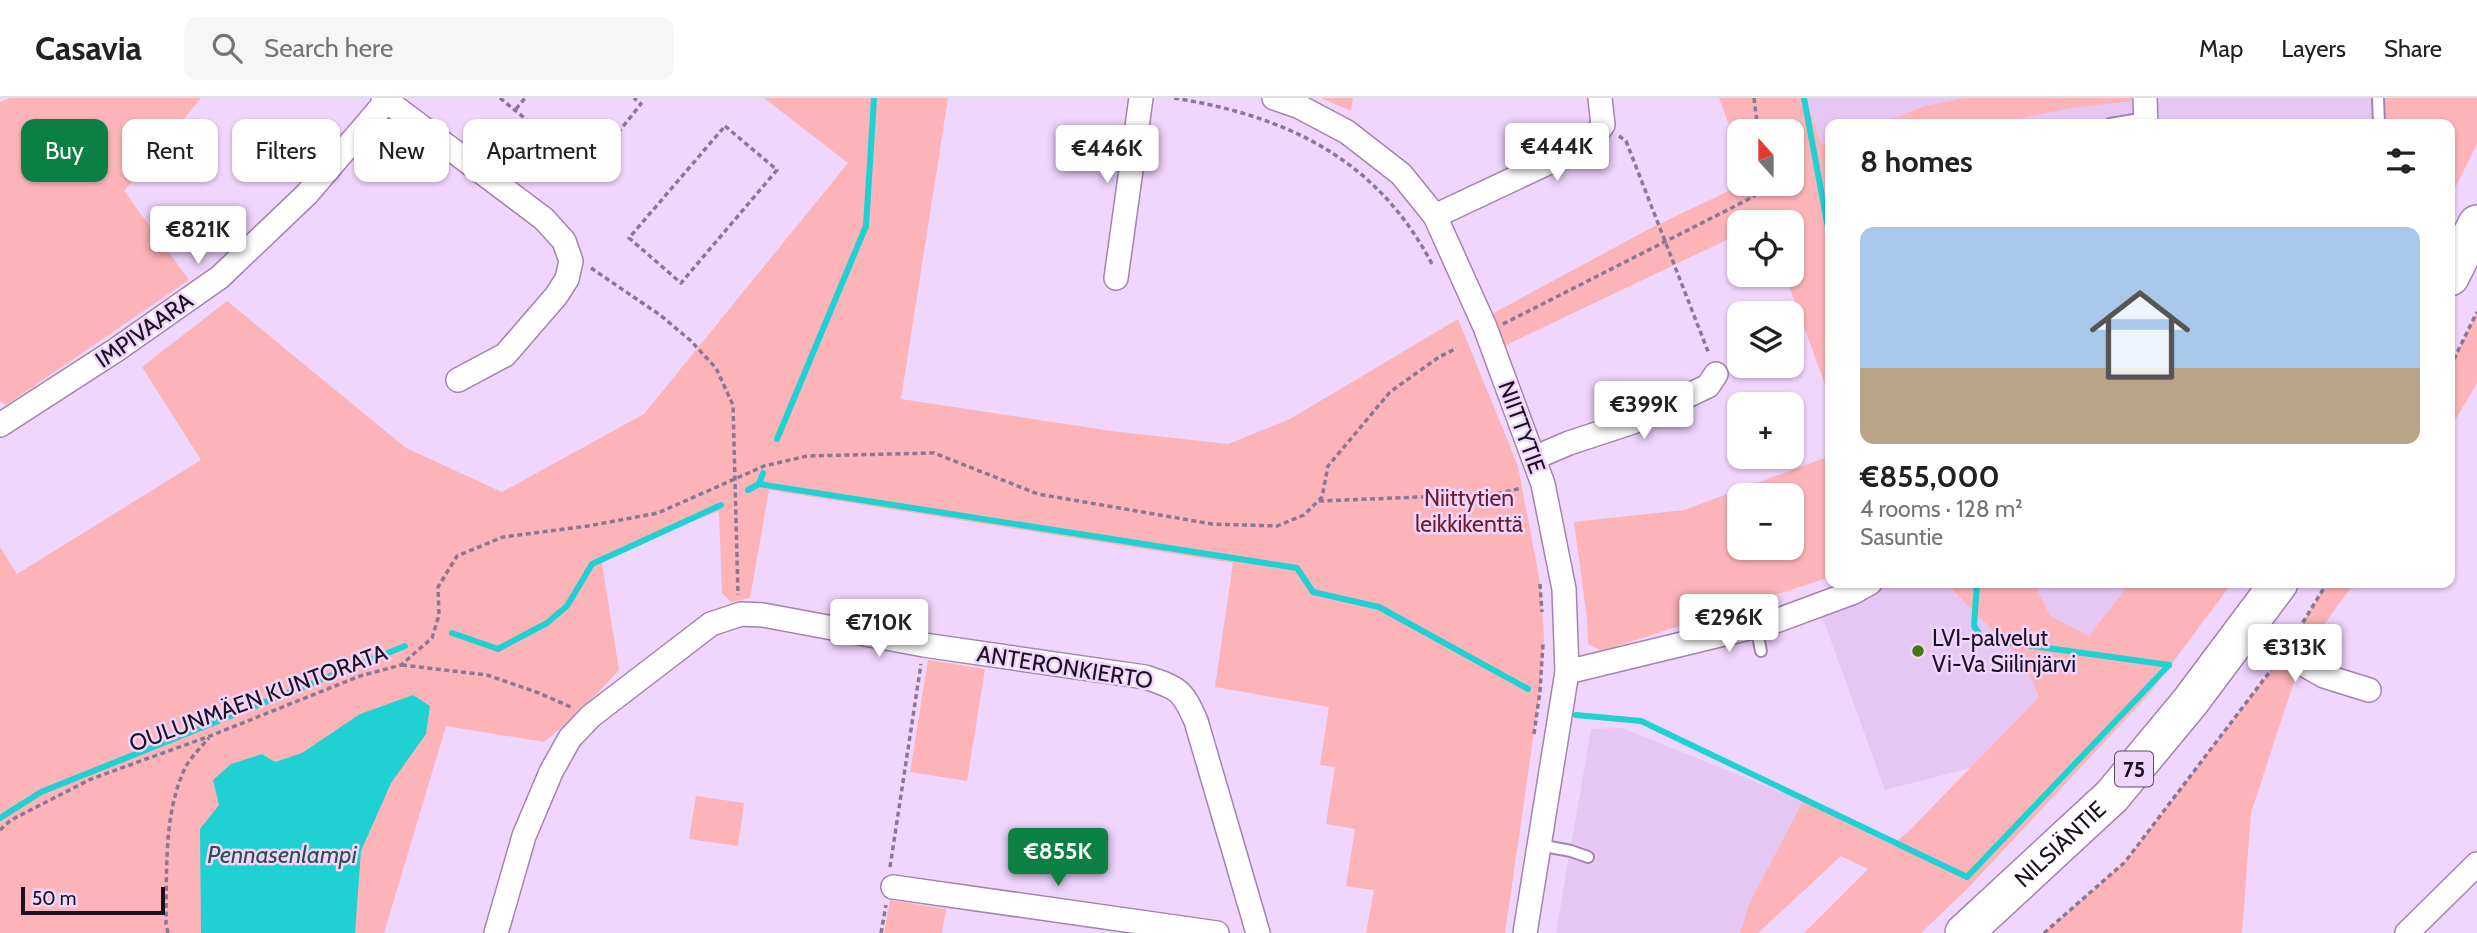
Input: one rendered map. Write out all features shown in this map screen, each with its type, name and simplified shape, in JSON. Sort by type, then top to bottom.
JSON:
[{"type":"main road","points":[[2455,267],[2477,224]]},
{"type":"main road","name":"NILSIÄNTIE","points":[[1964,933],[2112,796],[2190,702],[2275,588]]},
{"type":"street","points":[[1116,278],[1141,98]]},
{"type":"street","name":"NIITTYTIE","points":[[1273,98],[1300,107],[1347,132],[1401,174],[1435,216],[1485,327],[1543,484],[1564,589],[1567,672],[1525,933]]},
{"type":"street","points":[[1435,216],[1569,153],[1592,139],[1603,125],[1600,98]]},
{"type":"street","points":[[386,99],[544,219],[564,241],[571,261],[567,279],[556,296],[505,355],[458,380]]},
{"type":"street","name":"IMPIVAARA","points":[[0,425],[116,350],[220,277],[307,194],[386,99]]},
{"type":"street","points":[[1534,458],[1569,443],[1633,422],[1708,386],[1716,374]]},
{"type":"street","points":[[1567,672],[1773,622],[1861,588]]},
{"type":"street","name":"ANTERONKIERTO","points":[[496,933],[519,850],[551,772],[570,738],[591,716],[711,624],[741,614],[763,615],[924,645],[1145,677],[1173,686],[1186,698],[1196,721],[1258,933]]},
{"type":"street","points":[[2248,625],[2284,653],[2323,676],[2369,690]]},
{"type":"street","points":[[2407,933],[2477,864]]},
{"type":"street","points":[[893,887],[1217,933]]},
{"type":"lane","points":[[2378,98],[2379,119]]},
{"type":"lane","points":[[1756,626],[1761,651]]},
{"type":"lane","points":[[1539,845],[1588,857]]},
{"type":"path","points":[[500,98],[588,170],[641,104],[634,98]]},
{"type":"path","points":[[516,109],[525,98]]},
{"type":"path","points":[[1174,98],[1222,106],[1266,121],[1289,129],[1338,155],[1376,187],[1417,236],[1434,268]]},
{"type":"path","points":[[1754,98],[1757,119]]},
{"type":"path","points":[[1603,125],[1626,141],[1716,374]]},
{"type":"path","points":[[724,126],[776,170],[681,283],[629,238],[724,126]]},
{"type":"path","points":[[1501,325],[1754,196]]},
{"type":"path","points":[[571,261],[593,269],[660,314],[690,340],[716,368],[733,405],[736,550],[741,614]]},
{"type":"path","points":[[2455,357],[2477,312]]},
{"type":"path","points":[[1318,501],[1322,497],[1328,466],[1390,392],[1439,357],[1455,349]]},
{"type":"path","name":"OULUNMÄEN KUNTORATA","points":[[0,830],[11,820],[91,779],[210,736],[360,676],[401,665],[432,638],[439,615],[439,587],[457,556],[503,537],[588,526],[658,513],[764,466],[807,456],[934,453],[1038,494],[1212,524],[1277,526],[1304,515],[1318,501]]},
{"type":"path","points":[[1318,501],[1496,494],[1522,488],[1520,478]]},
{"type":"path","points":[[1538,576],[1542,613]]},
{"type":"path","points":[[2044,933],[2125,862],[2284,653],[2325,588]]},
{"type":"path","points":[[1534,737],[1544,639]]},
{"type":"path","points":[[881,933],[887,900],[893,887],[889,866],[924,645]]},
{"type":"path","points":[[401,665],[487,675],[539,693],[591,716]]},
{"type":"path","points":[[168,933],[167,852],[175,796],[186,765],[210,736]]},
{"type":"shaded area","points":[[1805,98],[2384,98],[2381,119],[1933,119],[1925,107],[1892,119],[1825,119],[1823,145]]},
{"type":"shaded area","points":[[1858,588],[2126,588],[2090,637],[2039,697],[1970,768],[1885,790],[1826,627],[1815,606]]},
{"type":"shaded area","points":[[1622,728],[1803,801],[1749,904],[1740,933],[1556,933],[1591,729]]},
{"type":"green space","points":[[10,98],[201,98],[184,119],[122,119],[122,182],[131,182],[124,191],[189,280],[6,405],[0,401],[0,102]]},
{"type":"green space","name":"Niittytien leikkikenttä","points":[[764,98],[948,98],[901,399],[1111,431],[1228,444],[1290,419],[1458,319],[1518,466],[1541,588],[1544,639],[1540,691],[1505,933],[1366,933],[1374,890],[1346,886],[1355,829],[1326,824],[1335,767],[1320,765],[1329,707],[1215,687],[1233,563],[769,490],[750,598],[731,602],[722,593],[719,511],[601,557],[619,670],[581,711],[544,742],[446,726],[384,933],[0,933],[0,547],[17,574],[201,460],[142,367],[227,301],[406,448],[502,492],[644,414],[848,163]]},
{"type":"green space","points":[[1321,98],[1353,98],[1351,111]]},
{"type":"green space","points":[[1719,98],[1805,98],[1822,144],[1825,143],[1825,384],[1804,327],[1804,301],[1795,301],[1789,287],[1804,287],[1804,210],[1727,210],[1727,240],[1500,348],[1488,316],[1649,229],[1727,192],[1727,196],[1804,196],[1804,119],[1727,120]]},
{"type":"green space","points":[[1964,98],[2134,98],[2134,101],[2070,108],[2017,119],[1891,119],[1925,106]]},
{"type":"green space","points":[[2384,98],[2477,98],[2477,144],[2455,188],[2455,119],[2381,119]]},
{"type":"green space","points":[[2477,312],[2477,383],[2455,420],[2455,357]]},
{"type":"green space","points":[[1825,458],[1825,579],[1602,651],[1588,644],[1574,522],[1684,510],[1727,494],[1727,560],[1804,560],[1804,483],[1757,483],[1795,469],[1804,469],[1804,466]]},
{"type":"green space","points":[[1951,588],[2036,588],[2050,616],[2089,636],[2126,588],[2228,588],[2149,694],[1968,888],[1921,933],[1804,933],[1868,869],[1841,856],[1758,933],[1740,933],[1749,904],[1803,801],[1892,845],[1909,831],[2039,697],[2025,663]]},
{"type":"green space","points":[[2324,588],[2350,588],[2303,654],[2251,813],[2242,933],[2044,933],[2125,862],[2284,653]]},
{"type":"green space","points":[[928,660],[985,669],[967,781],[910,772]]},
{"type":"green space","points":[[696,796],[744,803],[738,846],[689,839]]},
{"type":"green space","points":[[890,900],[946,909],[942,933],[884,933]]},
{"type":"water","name":"Pennasenlampi","points":[[413,695],[430,706],[426,734],[391,783],[361,851],[355,933],[201,933],[200,829],[219,805],[213,780],[231,764],[262,754],[275,762],[302,753],[360,714]]},
{"type":"waterway","points":[[777,439],[866,226],[874,98]]},
{"type":"waterway","points":[[1804,98],[1825,212]]},
{"type":"waterway","points":[[759,484],[763,473]]},
{"type":"waterway","points":[[748,490],[759,484],[1297,568],[1313,592],[1379,607],[1528,689]]},
{"type":"waterway","points":[[452,633],[498,649],[547,623],[567,606],[592,564],[721,505]]},
{"type":"waterway","points":[[1977,588],[1974,626],[1983,639],[2169,665]]},
{"type":"waterway","points":[[0,818],[41,792],[405,646]]},
{"type":"waterway","points":[[1576,715],[1641,721],[1967,877],[2169,665]]},
{"type":"place","name":"LVI-palvelut Vi-Va Siilinjärvi","points":[[1918,651]]}]
